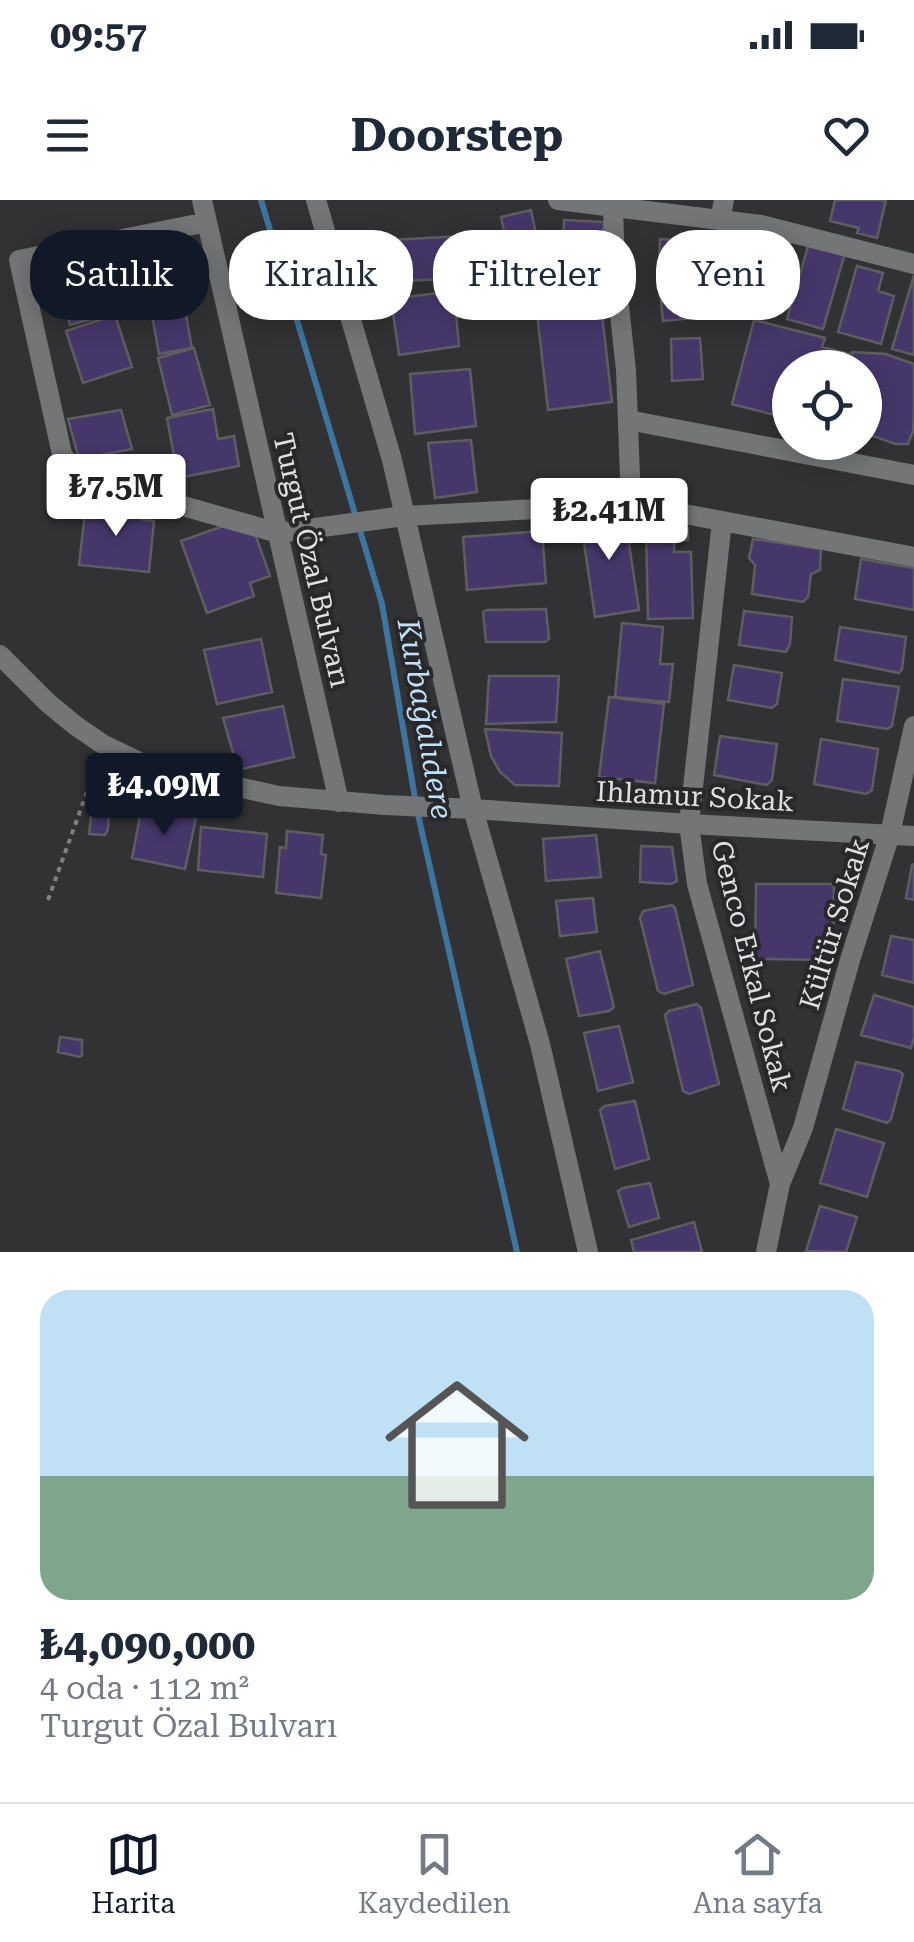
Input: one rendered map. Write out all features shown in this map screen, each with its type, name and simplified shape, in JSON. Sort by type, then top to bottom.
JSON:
[{"type":"street","name":"Turgut Özal Bulvarı","points":[[202,200],[339,802]]},
{"type":"street","points":[[316,200],[392,460],[394,517],[463,809],[540,1044],[588,1252]]},
{"type":"street","points":[[558,200],[613,207],[722,210],[914,264]]},
{"type":"street","points":[[613,207],[626,370],[631,504]]},
{"type":"street","points":[[207,222],[18,260],[62,454],[71,468],[86,478],[278,532],[394,517],[631,504],[914,557]]},
{"type":"street","points":[[628,420],[914,475]]},
{"type":"street","name":"Genco Erkal Sokak","points":[[722,521],[689,824],[697,884],[780,1184]]},
{"type":"street","points":[[0,655],[48,702],[104,746],[152,768],[280,796],[463,809]]},
{"type":"street","name":"Kültür Sokak","points":[[766,1252],[780,1184],[803,1128],[890,834],[914,726]]},
{"type":"street","name":"Ihlamur Sokak","points":[[463,809],[914,836]]},
{"type":"path","points":[[48,900],[104,746]]},
{"type":"building","points":[[835,200],[886,200],[877,238],[857,233],[859,228],[830,221]]},
{"type":"building","points":[[531,210],[535,230],[504,230],[501,217]]},
{"type":"building","points":[[564,220],[604,222],[603,230],[563,230]]},
{"type":"building","points":[[433,238],[433,280],[413,280],[413,239]]},
{"type":"building","points":[[809,243],[845,253],[823,329],[791,320],[800,320],[800,274]]},
{"type":"building","points":[[857,266],[883,273],[878,291],[894,296],[881,344],[838,332]]},
{"type":"building","points":[[914,275],[914,355],[892,349]]},
{"type":"building","points":[[433,294],[433,320],[457,320],[459,346],[399,355],[394,320],[413,320],[413,296]]},
{"type":"building","points":[[100,320],[117,320],[132,367],[83,383],[66,331]]},
{"type":"building","points":[[153,320],[187,320],[192,348],[159,354]]},
{"type":"building","points":[[538,320],[603,320],[612,402],[548,410]]},
{"type":"building","points":[[754,320],[825,338],[822,347],[834,350],[772,350],[772,414],[732,404]]},
{"type":"building","points":[[700,338],[703,379],[672,381],[671,339]]},
{"type":"building","points":[[194,348],[210,405],[172,415],[158,358]]},
{"type":"building","points":[[882,354],[914,364],[913,431],[908,444],[882,439]]},
{"type":"building","points":[[470,369],[476,426],[415,434],[410,374]]},
{"type":"building","points":[[213,409],[218,439],[234,436],[239,466],[178,478],[167,418]]},
{"type":"building","points":[[121,410],[132,449],[79,459],[68,419]]},
{"type":"building","points":[[471,440],[477,492],[435,498],[428,443]]},
{"type":"building","points":[[86,504],[143,509],[142,520],[154,521],[149,572],[79,565]]},
{"type":"building","points":[[624,510],[639,610],[595,617],[580,516]]},
{"type":"building","points":[[237,521],[252,525],[270,576],[250,583],[254,596],[207,613],[181,541]]},
{"type":"building","points":[[688,528],[688,540],[674,540],[674,552],[691,552],[693,618],[648,619],[646,529]]},
{"type":"building","points":[[542,531],[546,583],[467,590],[463,537]]},
{"type":"building","points":[[753,539],[821,549],[820,570],[811,574],[808,597],[803,602],[752,594],[755,565],[749,558]]},
{"type":"building","points":[[861,559],[914,568],[914,610],[855,599]]},
{"type":"building","points":[[546,609],[549,639],[545,642],[486,642],[483,612]]},
{"type":"building","points":[[744,611],[792,617],[786,652],[739,645]]},
{"type":"building","points":[[622,623],[663,627],[660,664],[673,664],[669,702],[615,697]]},
{"type":"building","points":[[840,627],[906,637],[902,669],[899,673],[835,660]]},
{"type":"building","points":[[261,639],[272,692],[217,704],[204,650]]},
{"type":"building","points":[[734,665],[782,673],[777,704],[772,708],[728,700]]},
{"type":"building","points":[[489,676],[559,676],[556,722],[486,724]]},
{"type":"building","points":[[843,679],[899,687],[892,726],[887,729],[837,721]]},
{"type":"building","points":[[609,697],[664,704],[655,783],[599,777]]},
{"type":"building","points":[[283,706],[294,757],[238,770],[223,718]]},
{"type":"building","points":[[485,729],[562,733],[559,786],[515,785],[500,772],[491,756]]},
{"type":"building","points":[[720,736],[777,744],[772,780],[767,785],[714,775]]},
{"type":"building","points":[[821,739],[878,749],[872,790],[866,794],[814,784]]},
{"type":"building","points":[[142,806],[196,818],[185,869],[132,858]]},
{"type":"building","points":[[92,809],[109,810],[105,835],[89,834]]},
{"type":"building","points":[[201,827],[267,834],[263,877],[198,870]]},
{"type":"building","points":[[287,831],[323,835],[321,854],[326,855],[321,898],[276,893],[280,847],[286,848]]},
{"type":"building","points":[[596,835],[601,877],[546,881],[543,839]]},
{"type":"building","points":[[641,846],[672,847],[677,881],[640,882]]},
{"type":"building","points":[[914,864],[914,900],[906,898]]},
{"type":"building","points":[[756,884],[832,884],[833,958],[755,959]]},
{"type":"building","points":[[593,898],[597,932],[560,936],[556,901]]},
{"type":"building","points":[[672,905],[693,985],[664,994],[658,991],[640,918],[643,911]]},
{"type":"building","points":[[891,936],[914,940],[914,983],[882,975]]},
{"type":"building","points":[[600,951],[614,1007],[579,1016],[566,959]]},
{"type":"building","points":[[874,995],[914,1007],[911,1048],[861,1035]]},
{"type":"building","points":[[697,1004],[719,1084],[689,1094],[683,1091],[665,1015]]},
{"type":"building","points":[[619,1026],[633,1082],[598,1091],[584,1033]]},
{"type":"building","points":[[60,1037],[82,1040],[82,1055],[58,1052]]},
{"type":"building","points":[[856,1062],[903,1074],[887,1123],[843,1109]]},
{"type":"building","points":[[635,1101],[649,1159],[615,1169],[600,1110]]},
{"type":"building","points":[[836,1129],[884,1143],[867,1197],[820,1183]]},
{"type":"building","points":[[650,1183],[659,1218],[629,1227],[618,1191]]},
{"type":"building","points":[[820,1206],[857,1217],[846,1252],[806,1251]]},
{"type":"building","points":[[694,1222],[702,1252],[634,1252],[631,1240]]},
{"type":"waterway","name":"Kurbağalıdere","points":[[261,200],[382,604],[417,810],[517,1252]]}]
